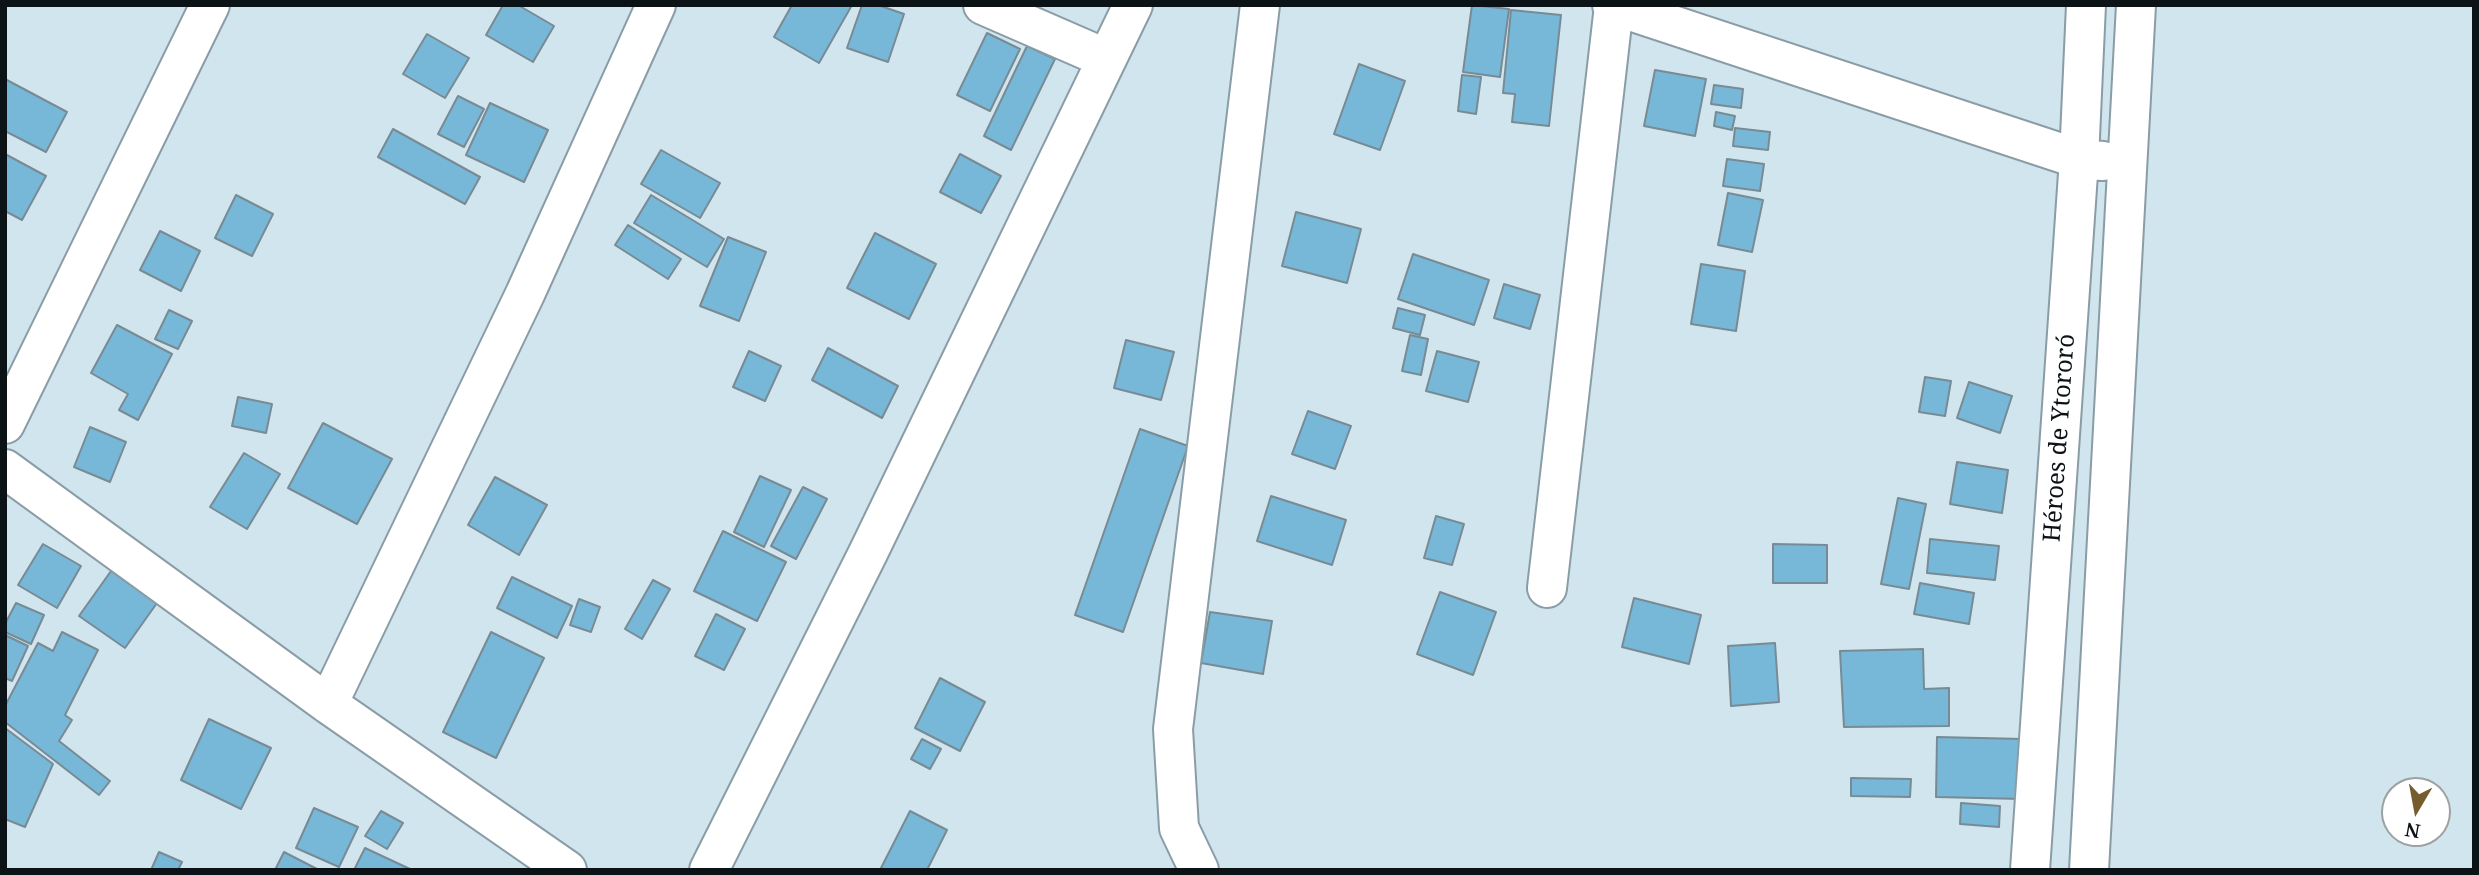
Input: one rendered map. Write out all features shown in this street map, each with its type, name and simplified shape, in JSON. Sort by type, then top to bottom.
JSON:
[{"type":"street","points":[[5,424],[210,5]]},
{"type":"street","points":[[328,704],[525,294],[656,5]]},
{"type":"street","points":[[983,5],[1107,60]]},
{"type":"street","points":[[709,870],[868,553],[1133,5]]},
{"type":"street","points":[[1199,870],[1179,828],[1173,729],[1260,5]]},
{"type":"street","name":"Héroes de Ytororó","points":[[2030,870],[2086,5]]},
{"type":"street","name":"Héroes de Ytororó","points":[[2089,870],[2136,5]]},
{"type":"street","points":[[1547,588],[1613,6],[2078,159],[2127,163]]},
{"type":"street","points":[[5,469],[328,704],[567,870]]},
{"type":"building","points":[[503,5],[518,5],[554,26],[533,62],[486,35]]},
{"type":"building","points":[[792,5],[852,5],[819,63],[774,37]]},
{"type":"building","points":[[862,5],[878,5],[904,14],[888,62],[847,48]]},
{"type":"building","points":[[1472,5],[1509,9],[1500,77],[1463,72]]},
{"type":"building","points":[[1511,10],[1561,15],[1549,126],[1512,122],[1515,94],[1503,93]]},
{"type":"building","points":[[987,33],[1020,49],[990,111],[957,95]]},
{"type":"building","points":[[427,34],[469,58],[445,98],[403,74]]},
{"type":"building","points":[[1027,46],[1055,59],[1011,150],[984,136]]},
{"type":"building","points":[[1359,64],[1405,81],[1380,150],[1334,134]]},
{"type":"building","points":[[1655,70],[1706,79],[1695,136],[1644,126]]},
{"type":"building","points":[[1462,75],[1481,77],[1476,114],[1458,111]]},
{"type":"building","points":[[5,79],[67,112],[46,152],[5,131]]},
{"type":"building","points":[[1714,85],[1743,89],[1741,108],[1711,104]]},
{"type":"building","points":[[458,96],[484,109],[464,147],[438,134]]},
{"type":"building","points":[[490,103],[548,130],[524,182],[466,155]]},
{"type":"building","points":[[1716,112],[1735,116],[1732,130],[1714,126]]},
{"type":"building","points":[[1735,128],[1770,132],[1768,150],[1733,146]]},
{"type":"building","points":[[393,129],[480,177],[465,204],[378,157]]},
{"type":"building","points":[[661,150],[720,183],[700,218],[641,184]]},
{"type":"building","points":[[5,154],[46,176],[22,220],[5,211]]},
{"type":"building","points":[[960,154],[1001,176],[981,213],[940,192]]},
{"type":"building","points":[[1727,159],[1764,164],[1760,191],[1723,186]]},
{"type":"building","points":[[1728,193],[1763,200],[1752,252],[1718,245]]},
{"type":"building","points":[[236,195],[273,214],[252,256],[215,238]]},
{"type":"building","points":[[651,195],[724,239],[707,267],[634,223]]},
{"type":"building","points":[[1296,212],[1361,229],[1347,283],[1282,266]]},
{"type":"building","points":[[628,225],[681,259],[668,279],[615,245]]},
{"type":"building","points":[[160,231],[200,251],[181,291],[140,270]]},
{"type":"building","points":[[875,233],[936,264],[909,319],[847,288]]},
{"type":"building","points":[[728,237],[766,252],[739,321],[700,306]]},
{"type":"building","points":[[1413,254],[1489,280],[1474,325],[1398,299]]},
{"type":"building","points":[[1701,264],[1745,271],[1736,331],[1691,324]]},
{"type":"building","points":[[1504,284],[1540,295],[1530,329],[1494,318]]},
{"type":"building","points":[[1398,308],[1425,315],[1420,335],[1393,328]]},
{"type":"building","points":[[169,310],[192,321],[178,349],[155,339]]},
{"type":"building","points":[[117,325],[172,354],[138,420],[119,410],[128,394],[91,373]]},
{"type":"building","points":[[1410,335],[1428,339],[1421,375],[1402,371]]},
{"type":"building","points":[[1126,340],[1174,352],[1161,400],[1114,388]]},
{"type":"building","points":[[828,348],[898,386],[882,418],[812,380]]},
{"type":"building","points":[[749,351],[781,366],[765,401],[733,387]]},
{"type":"building","points":[[1437,351],[1479,362],[1468,402],[1426,391]]},
{"type":"building","points":[[1925,377],[1951,381],[1945,416],[1919,412]]},
{"type":"building","points":[[1969,382],[2012,396],[2000,433],[1957,418]]},
{"type":"building","points":[[238,397],[272,404],[266,433],[232,426]]},
{"type":"building","points":[[1308,411],[1351,426],[1335,469],[1292,454]]},
{"type":"building","points":[[323,423],[392,459],[357,524],[288,488]]},
{"type":"building","points":[[90,427],[126,442],[110,482],[74,467]]},
{"type":"building","points":[[1140,429],[1188,446],[1123,632],[1075,615]]},
{"type":"building","points":[[244,453],[280,474],[247,529],[210,507]]},
{"type":"building","points":[[1957,462],[2008,470],[2002,513],[1950,504]]},
{"type":"building","points":[[760,476],[791,490],[764,547],[734,532]]},
{"type":"building","points":[[495,477],[547,505],[519,555],[468,525]]},
{"type":"building","points":[[803,487],[827,499],[796,559],[771,546]]},
{"type":"building","points":[[1271,496],[1346,520],[1332,565],[1257,541]]},
{"type":"building","points":[[1898,498],[1926,504],[1909,589],[1881,584]]},
{"type":"building","points":[[1436,516],[1464,524],[1452,565],[1424,558]]},
{"type":"building","points":[[723,531],[786,562],[757,621],[694,591]]},
{"type":"building","points":[[1930,539],[1999,546],[1995,580],[1927,573]]},
{"type":"building","points":[[43,544],[81,566],[57,608],[18,585]]},
{"type":"building","points":[[1773,544],[1827,545],[1827,583],[1773,583]]},
{"type":"building","points":[[111,571],[157,603],[125,648],[79,616]]},
{"type":"building","points":[[512,577],[572,606],[557,638],[497,608]]},
{"type":"building","points":[[653,580],[670,589],[642,639],[625,629]]},
{"type":"building","points":[[1920,583],[1974,593],[1969,624],[1914,614]]},
{"type":"building","points":[[1440,592],[1496,612],[1473,675],[1417,654]]},
{"type":"building","points":[[1634,598],[1701,615],[1689,664],[1622,647]]},
{"type":"building","points":[[579,599],[600,607],[591,632],[570,625]]},
{"type":"building","points":[[16,603],[44,615],[31,644],[5,632],[5,624]]},
{"type":"building","points":[[1210,612],[1272,621],[1263,674],[1201,663]]},
{"type":"building","points":[[716,614],[745,629],[724,670],[695,656]]},
{"type":"building","points":[[62,632],[98,650],[65,715],[72,720],[59,741],[110,781],[99,795],[5,722],[5,706],[38,643],[53,651]]},
{"type":"building","points":[[491,632],[544,658],[496,758],[443,732]]},
{"type":"building","points":[[5,635],[28,646],[12,681],[5,678]]},
{"type":"building","points":[[1775,643],[1779,702],[1731,706],[1728,646]]},
{"type":"building","points":[[1923,649],[1924,689],[1949,688],[1949,726],[1844,727],[1840,651]]},
{"type":"building","points":[[940,678],[985,702],[960,751],[915,728]]},
{"type":"building","points":[[209,719],[271,748],[241,809],[181,780]]},
{"type":"building","points":[[5,728],[53,764],[25,827],[5,819]]},
{"type":"building","points":[[1937,737],[2023,739],[2022,799],[1936,797]]},
{"type":"building","points":[[922,739],[941,749],[930,769],[911,759]]},
{"type":"building","points":[[1851,778],[1911,779],[1910,797],[1851,796]]},
{"type":"building","points":[[1961,803],[2000,806],[1999,827],[1960,824]]},
{"type":"building","points":[[314,808],[358,827],[339,867],[296,848]]},
{"type":"building","points":[[381,811],[403,823],[387,849],[365,836]]},
{"type":"building","points":[[910,811],[947,830],[927,870],[880,870]]},
{"type":"building","points":[[365,848],[410,869],[354,870]]},
{"type":"building","points":[[159,852],[182,862],[178,870],[151,870]]},
{"type":"building","points":[[284,852],[319,870],[275,870]]}]
